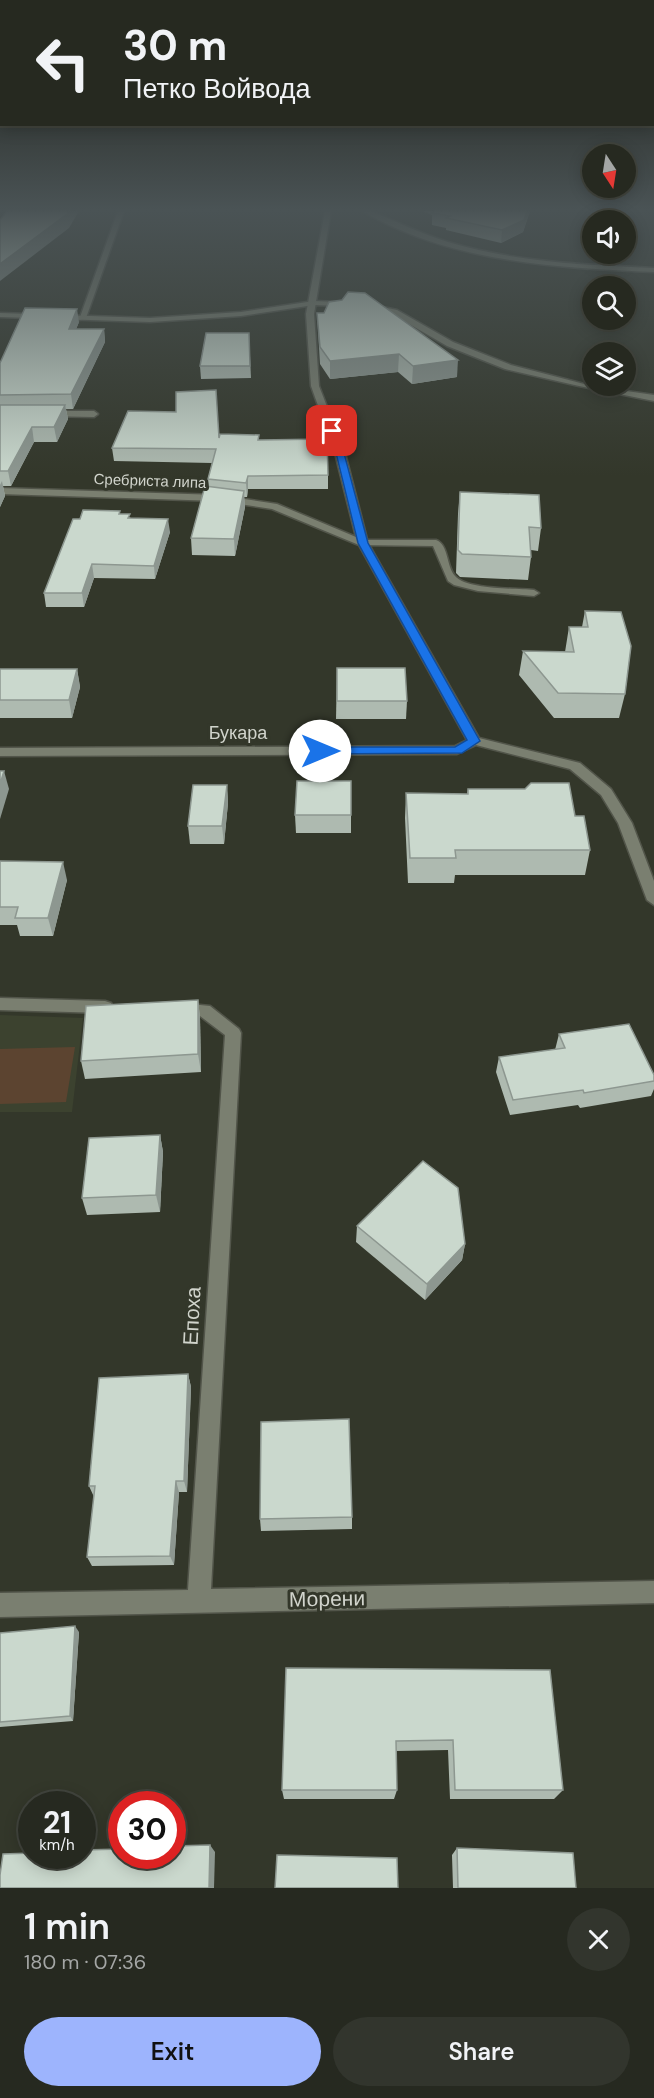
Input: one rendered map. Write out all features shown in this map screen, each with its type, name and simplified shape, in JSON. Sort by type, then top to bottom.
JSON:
[{"type":"street","points":[[82,318],[89,299]]},
{"type":"street","points":[[315,299],[310,314],[315,386],[340,453],[363,543],[474,741],[575,766],[606,792],[625,824],[654,900]]},
{"type":"street","points":[[0,315],[200,318],[314,303],[381,307],[404,317],[450,344],[497,363],[579,384],[654,398]]},
{"type":"street","points":[[35,414],[94,414]]},
{"type":"street","name":"Сребриста липа","points":[[0,491],[219,498],[273,506],[363,543]]},
{"type":"street","points":[[363,543],[432,542],[437,544],[451,578],[458,583],[471,587],[534,593]]},
{"type":"street","name":"Букара","points":[[0,752],[458,750],[474,741]]},
{"type":"street","points":[[0,1004],[121,1007]]},
{"type":"street","name":"Епоха","points":[[168,1009],[204,1010],[233,1033],[199,1601]]},
{"type":"street","name":"Морени","points":[[0,1605],[654,1592]]},
{"type":"shaded area","points":[[0,1015],[83,1018],[72,1112],[0,1112]]},
{"type":"shaded area","points":[[75,1047],[66,1102],[0,1104],[0,1049]]},
{"type":"building","points":[[373,299],[458,360],[413,366],[399,354],[330,361],[320,347],[317,313],[324,313],[329,302]]},
{"type":"building","points":[[25,308],[77,309],[69,329],[104,329],[71,394],[0,395],[0,363]]},
{"type":"building","points":[[206,333],[249,333],[250,366],[200,366]]},
{"type":"building","points":[[216,390],[219,438],[220,434],[259,435],[258,440],[327,439],[328,475],[248,476],[246,483],[208,479],[216,449],[112,448],[128,411],[176,412],[176,392]]},
{"type":"building","points":[[0,405],[65,405],[54,427],[32,427],[8,471],[0,471]]},
{"type":"building","points":[[205,486],[244,491],[234,539],[191,538]]},
{"type":"building","points":[[460,492],[539,495],[541,528],[529,527],[531,557],[462,554],[458,550]]},
{"type":"building","points":[[83,510],[120,511],[119,514],[130,514],[128,518],[168,519],[154,566],[92,564],[82,593],[44,593],[73,519],[80,519]]},
{"type":"building","points":[[585,611],[621,612],[631,646],[625,694],[558,693],[523,651],[574,652],[569,627],[588,627]]},
{"type":"building","points":[[337,668],[405,668],[407,701],[337,701]]},
{"type":"building","points":[[0,669],[77,669],[69,700],[0,700]]},
{"type":"building","points":[[0,771],[4,771],[0,784]]},
{"type":"building","points":[[297,781],[351,781],[351,815],[295,815]]},
{"type":"building","points":[[531,783],[569,783],[575,816],[584,816],[590,850],[455,850],[456,858],[410,858],[406,793],[468,794],[468,789],[525,789]]},
{"type":"building","points":[[193,785],[227,785],[222,826],[188,826]]},
{"type":"building","points":[[0,861],[63,862],[48,918],[15,918],[18,907],[0,907]]},
{"type":"building","points":[[198,1000],[198,1054],[81,1061],[86,1006]]},
{"type":"building","points":[[629,1024],[654,1075],[654,1081],[584,1093],[583,1090],[513,1100],[499,1057],[565,1048],[559,1034]]},
{"type":"building","points":[[160,1135],[156,1195],[82,1198],[89,1138]]},
{"type":"building","points":[[423,1161],[458,1188],[465,1244],[427,1284],[357,1226]]},
{"type":"building","points":[[188,1374],[184,1481],[176,1481],[170,1556],[87,1557],[95,1486],[89,1486],[99,1378]]},
{"type":"building","points":[[349,1419],[352,1517],[260,1519],[261,1422]]},
{"type":"building","points":[[75,1626],[70,1716],[0,1722],[0,1633]]},
{"type":"building","points":[[286,1668],[550,1670],[563,1790],[455,1790],[453,1740],[396,1741],[397,1790],[282,1790]]},
{"type":"building","points":[[210,1845],[209,1888],[0,1888],[3,1854],[18,1853],[18,1869],[96,1869],[96,1850],[108,1849],[108,1869],[186,1869],[186,1846]]},
{"type":"building","points":[[457,1848],[573,1853],[576,1888],[458,1888]]},
{"type":"building","points":[[277,1855],[397,1858],[398,1888],[275,1888]]},
{"type":"route","points":[[320,751],[458,750],[474,741],[363,543],[340,453],[332,431]]}]
